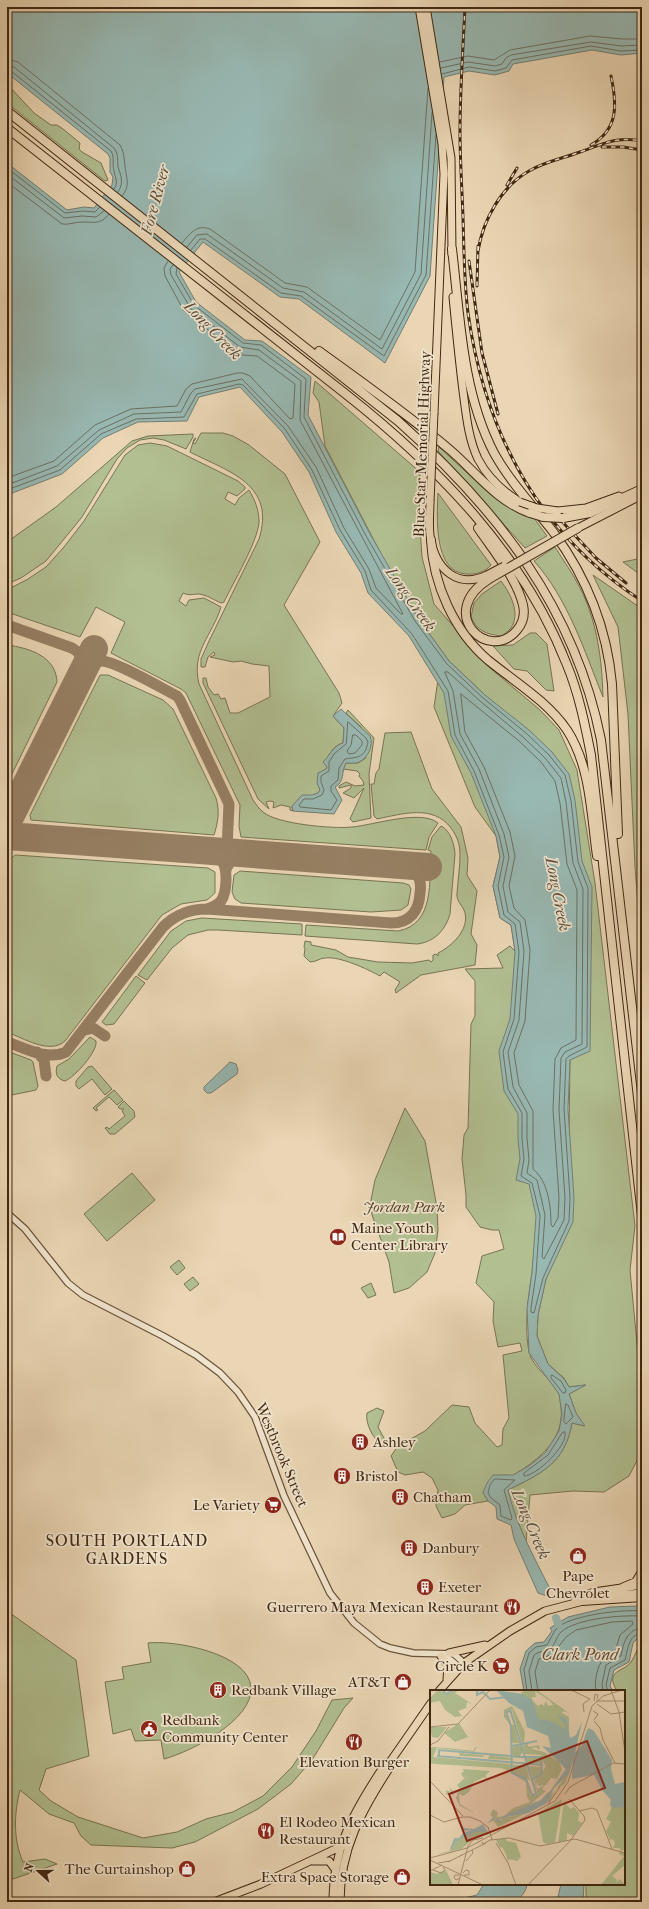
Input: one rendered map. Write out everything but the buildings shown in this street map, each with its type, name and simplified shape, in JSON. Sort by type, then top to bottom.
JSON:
[{"type":"highway","points":[[7,111],[386,411],[453,473],[508,538],[547,594],[562,621],[580,664],[598,724],[606,772],[642,1093]]},
{"type":"highway","points":[[7,128],[382,424],[420,459],[459,499],[499,547],[526,584],[549,624],[568,666],[581,710],[591,755],[642,1216]]},
{"type":"highway","points":[[452,249],[462,336],[472,392],[482,427],[494,453],[504,469],[569,555],[591,598],[604,635],[612,690],[624,935]]},
{"type":"highway","points":[[267,316],[295,333],[387,400],[449,450],[505,500],[530,513],[543,517],[590,513],[642,488]]},
{"type":"highway","points":[[459,499],[513,582],[523,604],[524,614],[519,627],[511,636],[500,640],[487,640],[480,637],[471,629],[466,618],[466,608],[471,596],[479,586],[488,577],[578,528]]},
{"type":"highway","points":[[430,540],[440,585],[452,614],[463,633],[482,654],[550,710],[567,730],[574,744],[586,777],[600,881],[608,909]]},
{"type":"highway","points":[[624,1587],[636,1582],[642,1572]]},
{"type":"highway","points":[[582,1601],[642,1597]]},
{"type":"main road","points":[[419,7],[452,173],[453,290],[467,416],[473,446],[481,464],[493,481],[503,491],[520,502],[560,515]]},
{"type":"main road","points":[[426,7],[445,143]]},
{"type":"main road","name":"Blue Star Memorial Highway","points":[[445,143],[444,207],[430,501],[430,540],[440,564],[450,574],[467,580],[488,577]]},
{"type":"main road","points":[[578,528],[642,495]]},
{"type":"main road","points":[[440,1690],[461,1665],[491,1643],[539,1614],[587,1595],[624,1587],[642,1585]]},
{"type":"main road","points":[[570,1603],[611,1596],[642,1593]]},
{"type":"main road","points":[[449,1653],[491,1643]]},
{"type":"main road","points":[[440,1655],[448,1667],[447,1681]]},
{"type":"main road","points":[[333,1902],[335,1869],[340,1846],[360,1803],[386,1763],[390,1762],[430,1704]]},
{"type":"main road","points":[[340,1902],[342,1871],[349,1844],[368,1803],[390,1767],[390,1762]]},
{"type":"main road","points":[[214,1902],[261,1884],[340,1846],[349,1844]]},
{"type":"main road","points":[[309,1861],[329,1861],[335,1869]]},
{"type":"street","name":"Westbrook Street","points":[[7,1212],[24,1228],[68,1283],[83,1295],[191,1352],[230,1383],[255,1417],[284,1496],[330,1593],[354,1623],[380,1644],[402,1651],[440,1655],[461,1665]]},
{"type":"street","name":"Westbrook Street","points":[[440,1655],[449,1653]]},
{"type":"street","points":[[449,1653],[456,1655],[461,1665]]},
{"type":"green space","points":[[7,84],[34,113],[51,125],[57,125],[80,143],[79,149],[82,152],[101,163],[108,180],[105,181],[7,103]]},
{"type":"green space","points":[[315,381],[420,472],[419,513],[422,557],[434,604],[489,667],[540,710],[559,730],[577,770],[595,883],[635,1226],[630,1270],[640,1375],[642,1451],[629,1476],[604,1492],[573,1491],[530,1495],[526,1542],[511,1504],[508,1490],[541,1472],[558,1457],[569,1437],[572,1423],[584,1426],[576,1413],[569,1394],[585,1385],[569,1387],[564,1378],[548,1364],[537,1336],[538,1315],[546,1279],[556,1256],[569,1135],[570,1060],[485,695],[449,661],[418,618],[392,575],[325,446],[319,402],[313,393]]},
{"type":"green space","points":[[201,433],[223,433],[233,436],[249,445],[285,474],[320,542],[284,605],[339,693],[342,703],[333,716],[344,728],[343,743],[334,748],[324,762],[327,767],[318,793],[292,806],[293,811],[290,810],[290,807],[281,805],[273,808],[274,802],[270,801],[266,802],[269,809],[258,799],[203,683],[203,678],[206,678],[208,687],[214,695],[218,694],[221,699],[225,698],[230,713],[238,713],[270,697],[269,666],[241,661],[233,662],[210,657],[215,655],[214,652],[208,657],[205,667],[201,667],[201,659],[209,641],[259,539],[263,520],[261,505],[255,493],[246,482],[220,466],[190,452],[194,439],[196,438],[193,443],[195,444]]},
{"type":"green space","points":[[193,434],[193,437],[186,449],[164,440],[153,438],[140,440],[127,448],[117,459],[82,517],[46,561],[21,578],[7,584],[7,542],[56,507],[132,441],[148,436]]},
{"type":"green space","points":[[150,443],[167,446],[238,481],[245,487],[245,489],[237,496],[228,492],[225,499],[235,505],[239,498],[249,490],[255,501],[259,518],[258,530],[224,602],[221,603],[208,596],[199,594],[189,595],[183,593],[179,601],[186,606],[189,600],[204,598],[221,607],[200,653],[197,672],[199,684],[253,800],[262,811],[270,816],[280,820],[305,825],[352,827],[397,819],[420,817],[430,819],[438,823],[429,837],[426,850],[241,837],[239,826],[240,805],[186,693],[111,653],[125,622],[96,607],[80,637],[7,612],[7,590],[46,567],[84,521],[125,455],[138,445]]},
{"type":"green space","points":[[439,447],[490,494],[523,515],[534,518],[547,536],[525,548],[438,451]]},
{"type":"green space","points":[[438,493],[491,565],[486,570],[473,574],[466,574],[455,571],[448,564],[442,554],[439,541],[437,515]]},
{"type":"green space","points":[[555,547],[576,581],[590,612],[600,654],[603,697],[582,643],[566,608],[546,576],[534,561]]},
{"type":"green space","points":[[642,558],[642,576],[623,562]]},
{"type":"green space","points":[[593,575],[642,609],[642,933],[640,932],[635,867],[628,714],[618,627]]},
{"type":"green space","points":[[501,581],[511,597],[515,610],[515,616],[511,628],[501,636],[486,633],[479,629],[471,617],[474,603],[482,594]]},
{"type":"green space","points":[[530,633],[536,633],[547,644],[554,691],[546,690],[527,671],[514,669],[493,646],[513,645]]},
{"type":"green space","points":[[7,645],[32,651],[47,660],[52,666],[57,682],[7,784]]},
{"type":"green space","points":[[100,675],[108,675],[163,700],[173,709],[216,798],[218,817],[214,835],[31,820],[30,815]]},
{"type":"green space","points":[[438,680],[457,693],[559,999],[528,1302],[527,1333],[531,1358],[556,1389],[559,1394],[561,1406],[561,1422],[556,1436],[536,1459],[523,1469],[483,1493],[488,1501],[465,1505],[455,1514],[442,1518],[436,1506],[438,1490],[432,1478],[423,1472],[405,1475],[398,1472],[391,1456],[398,1446],[425,1431],[452,1405],[469,1407],[475,1423],[497,1447],[502,1445],[503,1429],[509,1418],[503,1355],[522,1351],[520,1343],[498,1347],[493,1321],[494,1302],[476,1283],[482,1256],[504,1249],[499,1230],[480,1227],[466,1207],[462,1159],[464,1135],[468,1128],[471,1024],[475,1016],[475,981],[465,969],[503,968],[497,955],[510,946],[515,951],[511,925],[500,918],[493,886],[500,857],[496,836],[475,807],[434,707]]},
{"type":"green space","points":[[348,710],[374,738],[369,774],[371,818],[353,822],[350,819],[364,788],[354,798],[343,793],[351,788],[351,785],[339,788],[339,786],[346,782],[355,786],[364,785],[359,776],[360,774],[357,771],[343,769],[346,763],[358,763],[366,758],[361,727],[346,713]]},
{"type":"green space","points":[[411,732],[432,789],[461,827],[468,858],[467,875],[477,891],[471,934],[477,945],[475,965],[421,975],[396,993],[395,990],[400,982],[384,972],[380,976],[353,964],[331,958],[323,958],[310,962],[304,956],[304,947],[305,941],[311,942],[311,945],[336,950],[348,957],[378,962],[412,963],[429,960],[431,962],[433,960],[433,955],[436,954],[438,956],[438,953],[454,942],[462,931],[466,919],[465,913],[457,896],[460,850],[458,840],[451,828],[444,821],[426,813],[407,813],[377,819],[374,816],[371,784],[374,784],[376,773],[379,769],[385,733]]},
{"type":"green space","points":[[441,826],[450,834],[455,854],[450,914],[445,926],[438,935],[429,941],[417,944],[305,936],[306,925],[398,931],[410,927],[418,920],[424,911],[428,900],[431,851],[428,850],[432,837]]},
{"type":"green space","points":[[15,855],[208,868],[215,872],[215,893],[207,900],[181,904],[162,915],[65,1041],[59,1045],[44,1046],[7,1032],[7,862]]},
{"type":"green space","points":[[240,871],[403,883],[409,885],[411,889],[408,905],[401,910],[371,912],[241,903],[235,899],[232,892],[234,875]]},
{"type":"green space","points":[[202,918],[302,924],[302,935],[208,930],[188,935],[172,948],[147,980],[138,975],[171,931],[186,921]]},
{"type":"green space","points":[[136,976],[145,983],[114,1024],[106,1025],[102,1022]]},
{"type":"green space","points":[[90,1037],[96,1041],[96,1045],[90,1057],[69,1079],[65,1081],[60,1079],[56,1071],[57,1066],[69,1059]]},
{"type":"green space","points":[[7,1051],[33,1062],[38,1086],[36,1090],[7,1096]]},
{"type":"green space","points":[[92,1066],[112,1089],[105,1095],[92,1079],[79,1089],[76,1086],[76,1081],[88,1067]]},
{"type":"green space","points":[[114,1090],[123,1100],[117,1105],[109,1097],[96,1108],[98,1110],[96,1111],[93,1108]]},
{"type":"green space","points":[[124,1101],[134,1111],[135,1117],[115,1134],[110,1134],[105,1128],[107,1127],[109,1129],[125,1116],[122,1111],[124,1109],[120,1109],[118,1107]]},
{"type":"green space","name":"Jordan Park","points":[[405,1108],[425,1141],[437,1208],[438,1230],[435,1253],[427,1272],[409,1288],[394,1293],[389,1262],[372,1215],[371,1200],[375,1180]]},
{"type":"green space","points":[[132,1173],[155,1200],[107,1241],[84,1214]]},
{"type":"green space","points":[[179,1260],[185,1268],[177,1275],[170,1267]]},
{"type":"green space","points":[[193,1277],[199,1284],[190,1291],[184,1284]]},
{"type":"green space","points":[[371,1283],[376,1295],[368,1298],[361,1288]]},
{"type":"green space","points":[[377,1408],[384,1411],[378,1427],[385,1440],[383,1445],[379,1443],[370,1431],[367,1422],[367,1413]]},
{"type":"green space","points":[[7,1611],[76,1660],[89,1756],[46,1769],[39,1790],[51,1801],[78,1817],[143,1838],[177,1832],[206,1819],[233,1812],[263,1796],[292,1767],[316,1731],[332,1700],[353,1698],[344,1708],[312,1760],[291,1784],[258,1809],[195,1842],[172,1848],[91,1845],[81,1836],[74,1823],[49,1814],[20,1790],[16,1817],[16,1835],[17,1844],[23,1862],[45,1859],[57,1864],[7,1881]]},
{"type":"green space","points":[[642,1639],[642,1902],[586,1902],[586,1885],[625,1885],[625,1690],[617,1690],[613,1679],[616,1672],[628,1665]]},
{"type":"green space","points":[[148,1643],[175,1644],[208,1651],[224,1657],[237,1665],[247,1675],[251,1687],[249,1699],[242,1711],[232,1722],[204,1742],[164,1759],[161,1740],[135,1741],[131,1729],[113,1734],[105,1682],[124,1679],[122,1667],[151,1662]]},
{"type":"water","name":"Fore River","points":[[7,7],[642,7],[642,53],[621,55],[592,50],[513,64],[509,71],[495,75],[469,71],[444,77],[430,276],[385,363],[299,299],[280,297],[203,242],[179,272],[196,302],[245,340],[262,341],[311,377],[308,415],[369,532],[418,618],[449,661],[485,695],[529,730],[552,752],[569,774],[575,800],[582,861],[592,887],[590,1051],[570,1060],[568,1109],[574,1198],[573,1222],[546,1279],[538,1315],[537,1336],[548,1364],[564,1379],[569,1387],[586,1385],[569,1394],[576,1413],[585,1426],[572,1423],[569,1437],[558,1457],[541,1472],[508,1490],[511,1503],[521,1528],[550,1589],[547,1596],[538,1593],[514,1539],[511,1525],[497,1519],[496,1507],[488,1501],[483,1493],[487,1483],[493,1475],[513,1475],[529,1466],[545,1453],[559,1431],[562,1414],[559,1394],[529,1353],[527,1308],[532,1273],[536,1216],[529,1184],[516,1180],[520,1159],[518,1114],[504,1091],[499,1051],[510,1019],[515,952],[511,925],[500,918],[493,886],[500,857],[496,836],[471,773],[451,736],[444,693],[409,636],[368,593],[361,573],[336,532],[309,472],[282,432],[240,387],[199,397],[187,421],[138,422],[103,438],[62,474],[7,495],[7,163],[67,210],[84,207],[94,208],[112,185],[113,177],[110,172],[110,158],[108,154],[7,73]]},
{"type":"water","points":[[341,709],[370,736],[371,747],[365,758],[359,762],[346,763],[342,780],[335,787],[342,800],[334,814],[293,811],[292,806],[302,795],[312,795],[318,793],[320,790],[317,783],[318,773],[327,767],[323,762],[334,748],[343,743],[344,728],[333,716]]},
{"type":"water","points":[[230,1062],[236,1064],[238,1070],[237,1074],[211,1093],[207,1093],[204,1090],[204,1087]]},
{"type":"water","name":"Clark Pond","points":[[637,1606],[642,1608],[642,1634],[633,1643],[629,1662],[614,1670],[610,1686],[612,1690],[524,1690],[520,1669],[526,1651],[535,1643],[544,1642],[552,1631],[550,1628],[568,1617],[610,1607]]},
{"type":"water","points":[[483,1885],[527,1885],[522,1895],[512,1902],[447,1902],[477,1895]]},
{"type":"water","points":[[561,1885],[584,1885],[583,1902],[550,1902],[558,1897]]},
{"type":"waterway","name":"Long Creek","points":[[556,1618],[558,1624]]},
{"type":"taxiway","points":[[7,625],[72,648],[78,652],[83,663],[80,674]]},
{"type":"taxiway","points":[[80,674],[94,662],[107,662],[127,670],[177,696],[180,700],[229,804],[226,871]]},
{"type":"taxiway","points":[[206,851],[216,854],[221,859],[226,875],[226,887],[221,901],[213,907],[207,909]]},
{"type":"taxiway","points":[[226,869],[232,859],[244,854]]},
{"type":"taxiway","points":[[7,1042],[36,1053],[51,1055],[66,1052],[163,927],[178,916],[195,910],[207,909],[391,923],[403,921],[412,915],[418,905],[421,886],[416,873],[404,866]]},
{"type":"taxiway","points":[[85,1030],[93,1028],[105,1036]]},
{"type":"taxiway","points":[[37,1052],[44,1060],[46,1076]]},
{"type":"runway","points":[[7,823],[94,649]]},
{"type":"runway","points":[[7,836],[428,867]]},
{"type":"railway","points":[[465,7],[460,132],[465,277],[468,313],[476,357],[488,399],[503,439],[523,477],[546,512],[574,545],[606,574],[642,601]]},
{"type":"railway","points":[[591,145],[600,139],[607,131],[614,115],[615,106],[611,76]]},
{"type":"railway","points":[[478,251],[484,228],[495,205],[510,186],[529,171],[548,163],[617,140],[625,139],[642,141]]},
{"type":"railway","points":[[602,147],[623,147],[642,150]]},
{"type":"railway","points":[[507,185],[517,168]]},
{"type":"railway","points":[[477,286],[478,246]]},
{"type":"railway","points":[[469,261],[482,353],[498,414]]},
{"type":"railway","points":[[555,514],[596,558],[626,583]]},
{"type":"place","name":"Maine Youth Center Library","points":[[338,1237]]},
{"type":"place","name":"Ashley","points":[[360,1442]]},
{"type":"place","name":"Bristol","points":[[342,1476]]},
{"type":"place","name":"Chatham","points":[[400,1497]]},
{"type":"place","name":"Le Variety","points":[[273,1505]]},
{"type":"place","name":"Danbury","points":[[409,1548]]},
{"type":"place","name":"Pape Chevrolet","points":[[578,1556]]},
{"type":"place","name":"Exeter","points":[[425,1587]]},
{"type":"place","name":"Guerrero Maya Mexican Restaurant","points":[[512,1607]]},
{"type":"place","name":"Circle K","points":[[501,1666]]},
{"type":"place","name":"AT&T","points":[[403,1682]]},
{"type":"place","name":"Redbank Village","points":[[218,1690]]},
{"type":"place","name":"Redbank Community Center","points":[[149,1729]]},
{"type":"place","name":"Elevation Burger","points":[[354,1742]]},
{"type":"place","name":"El Rodeo Mexican Restaurant","points":[[266,1831]]},
{"type":"place","name":"The Curtainshop","points":[[187,1869]]},
{"type":"place","name":"Extra Space Storage","points":[[402,1877]]},
{"type":"district","name":"SOUTH PORTLAND GARDENS","points":[[127,1549]]}]
